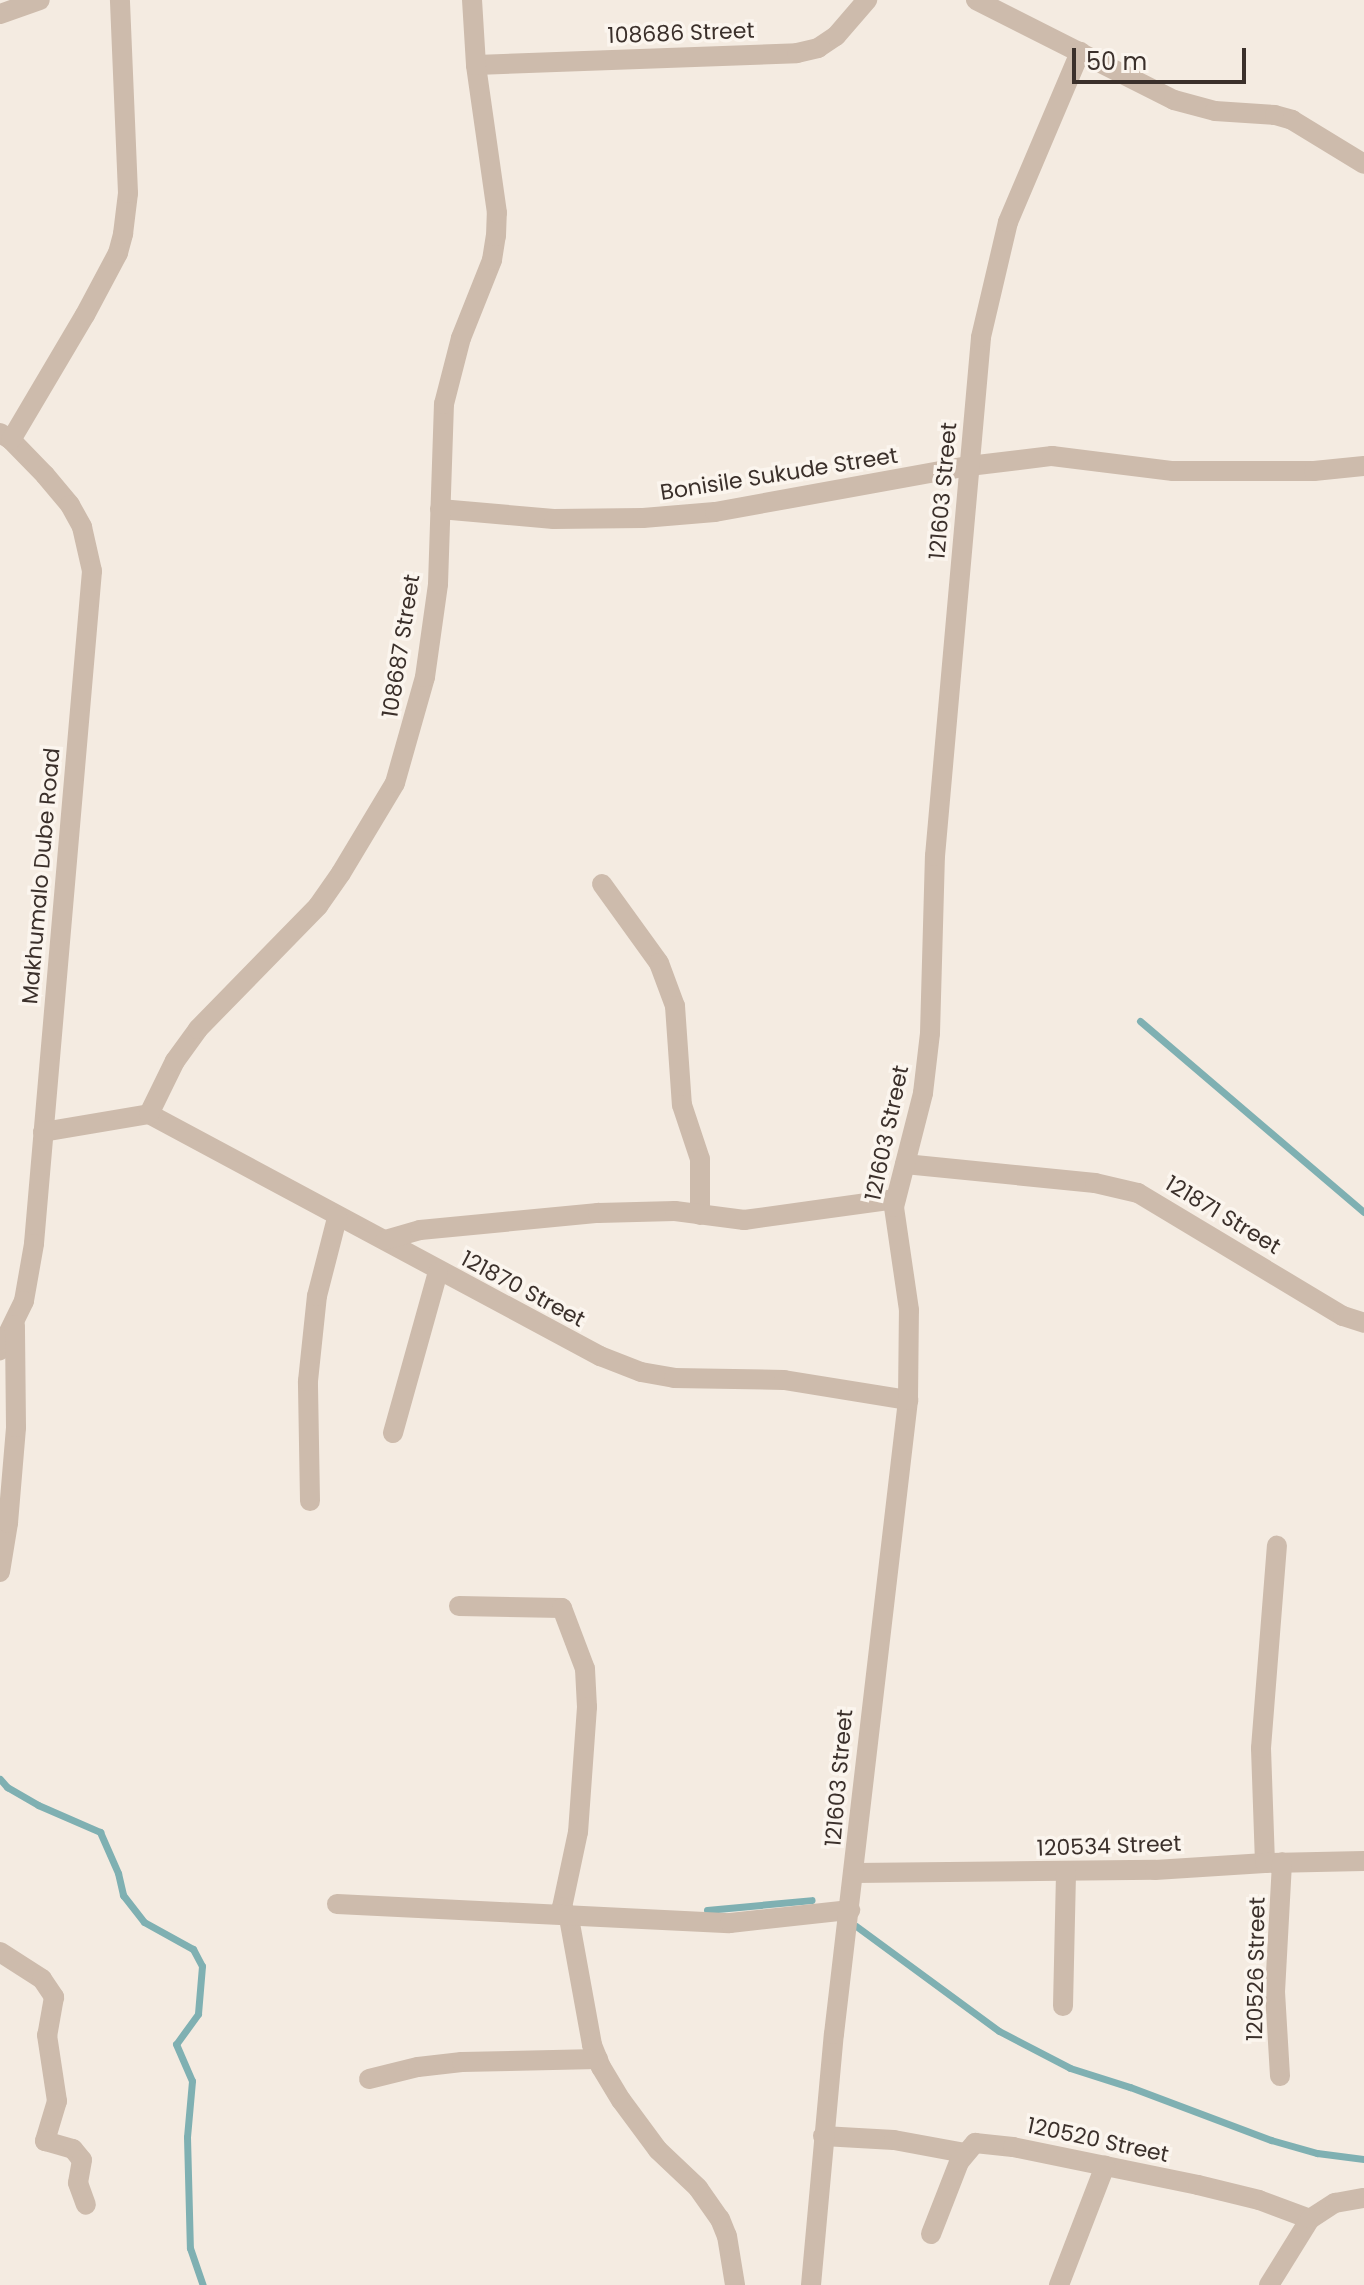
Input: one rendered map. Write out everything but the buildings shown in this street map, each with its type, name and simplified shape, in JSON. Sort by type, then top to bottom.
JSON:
[{"type":"street","points":[[0,14],[40,0]]},
{"type":"street","points":[[6,436],[85,315],[118,253],[123,234],[128,193],[120,0]]},
{"type":"street","name":"108687 Street","points":[[149,1114],[175,1061],[198,1029],[318,906],[395,783],[416,720],[438,584],[444,404],[461,338],[488,272],[496,236],[497,213],[476,65],[472,0]]},
{"type":"street","name":"108686 Street","points":[[476,65],[797,53],[818,48],[836,36],[867,0]]},
{"type":"street","points":[[976,0],[1195,107],[1292,120],[1364,164]]},
{"type":"street","name":"121603 Street","points":[[811,2285],[823,2136],[855,1873],[872,1689],[908,1400],[909,1310],[895,1230],[896,1199],[923,1093],[930,1033],[935,856],[981,337],[1008,222],[1080,52]]},
{"type":"street","name":"Makhumalo Dube Road","points":[[0,1350],[15,1325],[24,1301],[34,1244],[92,571],[82,527],[70,505],[6,436]]},
{"type":"street","name":"Bonisile Sukude Street","points":[[440,509],[554,519],[643,518],[715,512],[969,466],[1052,456],[1173,471],[1314,471],[1364,466]]},
{"type":"street","points":[[602,884],[659,963],[675,1006],[682,1105],[700,1159],[700,1215]]},
{"type":"street","points":[[43,1132],[149,1114]]},
{"type":"street","name":"121870 Street","points":[[149,1114],[555,1335],[641,1372],[674,1378],[784,1380],[908,1400]]},
{"type":"street","name":"121871 Street","points":[[905,1164],[1095,1183],[1138,1193],[1167,1207],[1343,1316],[1364,1323]]},
{"type":"street","points":[[385,1240],[433,1229],[612,1212],[642,1210],[744,1220],[896,1199]]},
{"type":"street","points":[[310,1501],[308,1381],[317,1296],[337,1218]]},
{"type":"street","points":[[393,1433],[438,1272]]},
{"type":"street","points":[[0,1572],[8,1523],[16,1427],[15,1325]]},
{"type":"street","name":"120526 Street","points":[[1277,1546],[1261,1748],[1274,1862],[1275,1992],[1280,2076]]},
{"type":"street","points":[[459,1606],[562,1608],[585,1669],[587,1707],[578,1832],[562,1907],[569,1918],[582,1995],[598,2059],[621,2100],[658,2150],[698,2188],[720,2219],[727,2236],[735,2285]]},
{"type":"street","name":"120534 Street","points":[[855,1873],[1066,1872],[1364,1861]]},
{"type":"street","points":[[1063,2006],[1066,1872]]},
{"type":"street","points":[[337,1904],[465,1909],[569,1918],[730,1923],[850,1910]]},
{"type":"street","points":[[0,1952],[42,1979],[54,1997],[47,2035],[57,2101],[45,2141],[73,2149],[82,2160],[78,2183],[86,2205]]},
{"type":"street","points":[[369,2079],[418,2067],[462,2062],[598,2059]]},
{"type":"street","points":[[823,2136],[916,2142],[964,2153],[931,2234]]},
{"type":"street","name":"120520 Street","points":[[964,2153],[975,2143],[986,2143],[1259,2200],[1310,2219]]},
{"type":"street","points":[[1059,2285],[1105,2166]]},
{"type":"street","points":[[1269,2285],[1310,2219],[1335,2203],[1364,2198]]},
{"type":"waterway","points":[[1140,1021],[1364,1212]]},
{"type":"waterway","points":[[0,1779],[7,1787],[38,1805],[100,1832],[118,1873],[123,1895],[144,1922],[193,1949],[202,1966],[198,2014],[176,2044],[192,2081],[187,2137],[190,2248],[203,2285]]},
{"type":"waterway","points":[[707,1910],[812,1900]]},
{"type":"waterway","points":[[856,1926],[999,2031],[1070,2068],[1271,2140],[1317,2153],[1364,2159]]}]
